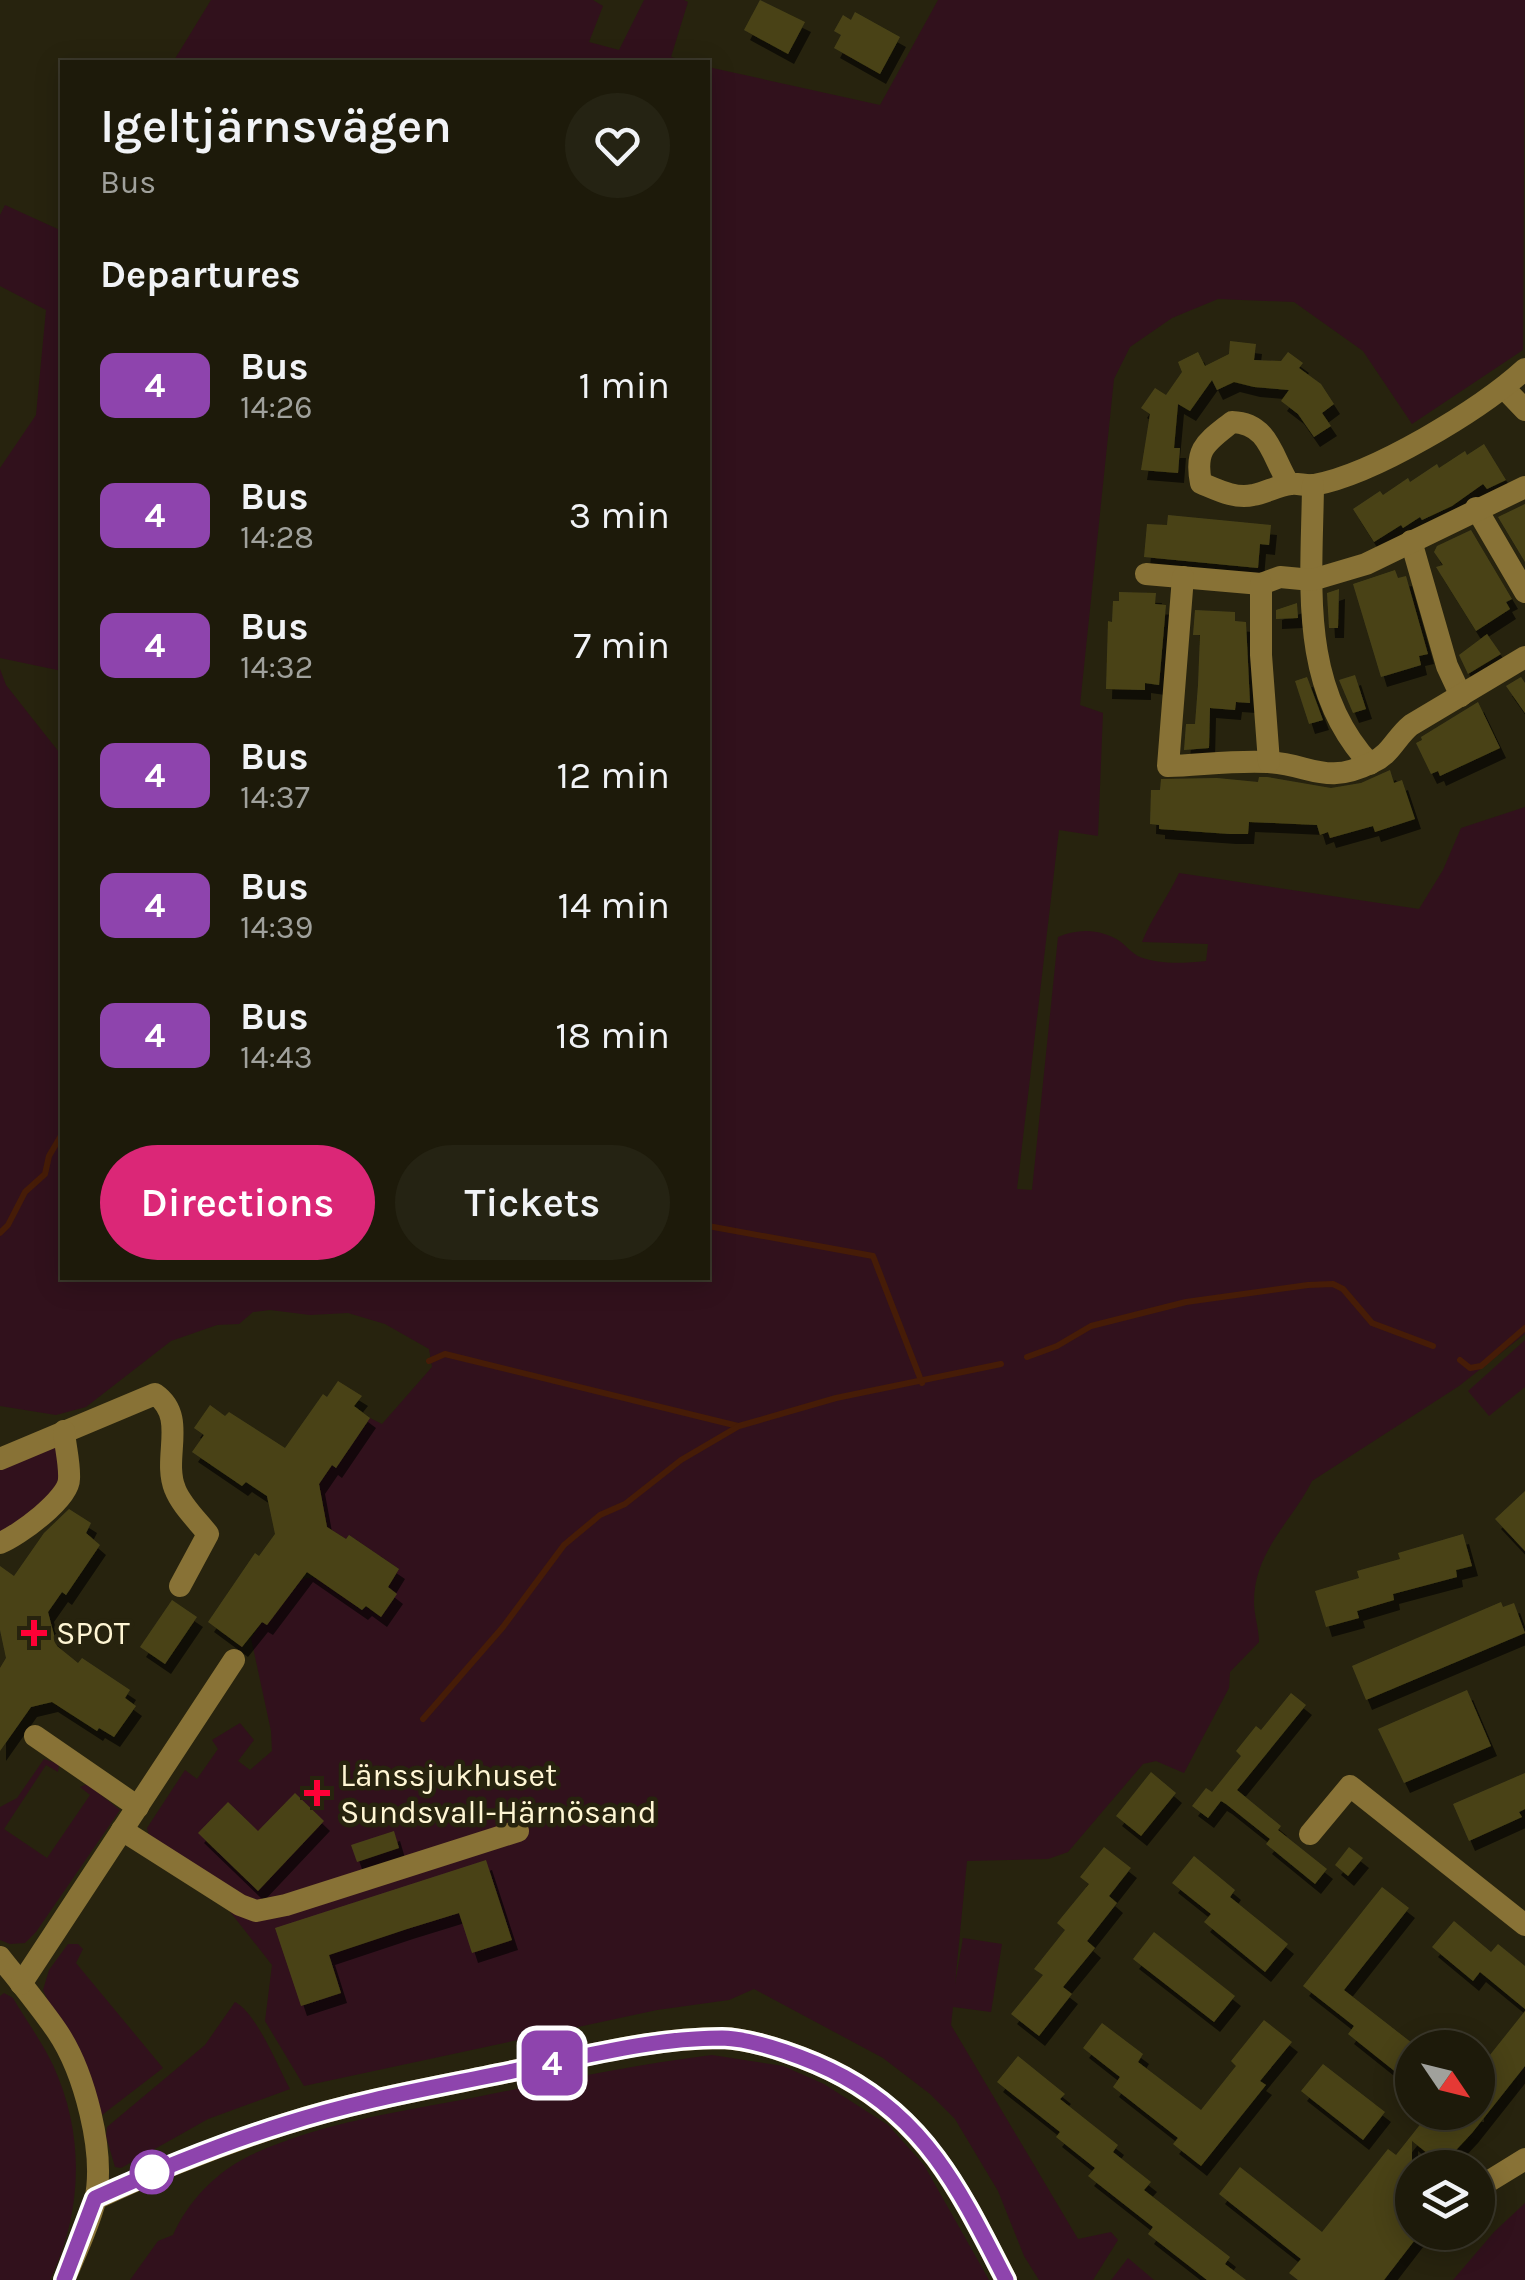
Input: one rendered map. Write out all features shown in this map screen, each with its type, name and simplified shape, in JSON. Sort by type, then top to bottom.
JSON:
[{"type":"street","points":[[1370,764],[1353,746],[1327,698],[1312,624],[1312,580],[1301,484],[1361,469],[1400,450],[1504,388],[1525,369]]},
{"type":"street","points":[[1504,388],[1525,410]]},
{"type":"street","points":[[1146,574],[1260,584],[1280,577],[1312,580],[1345,572],[1525,487]]},
{"type":"street","points":[[1476,508],[1525,592]]},
{"type":"street","points":[[1411,542],[1447,666],[1461,696]]},
{"type":"street","points":[[1183,577],[1168,766],[1268,762],[1316,774],[1346,772],[1370,764],[1392,749],[1399,734],[1411,725],[1525,657]]},
{"type":"street","points":[[1260,584],[1268,762]]},
{"type":"street","points":[[0,1458],[154,1394],[166,1402],[172,1415],[174,1489],[208,1534],[180,1586]]},
{"type":"street","points":[[0,1543],[46,1512],[67,1491],[70,1478],[64,1431]]},
{"type":"street","points":[[21,1984],[234,1660]]},
{"type":"street","points":[[35,1736],[138,1807]]},
{"type":"street","points":[[1310,1834],[1350,1786],[1525,1925]]},
{"type":"street","points":[[122,1830],[256,1911],[286,1905],[518,1831]]},
{"type":"street","points":[[0,1958],[58,2033],[74,2064],[94,2131],[98,2164],[95,2198],[64,2280]]},
{"type":"street","points":[[95,2198],[184,2158],[286,2123],[365,2102],[644,2044],[726,2038],[788,2053],[844,2077],[896,2113],[935,2153],[1006,2280]]},
{"type":"street","points":[[1495,2178],[1525,2159]]},
{"type":"shaded area","points":[[211,0],[593,0],[603,6],[589,42],[619,50],[644,0],[688,2],[671,57],[682,60],[174,60]]},
{"type":"shaded area","points":[[938,0],[1525,0],[1523,350],[1412,424],[1363,351],[1294,302],[1218,299],[1172,318],[1130,347],[1114,379],[1080,705],[1103,713],[1098,836],[1059,830],[1017,1189],[1032,1190],[1058,937],[1098,932],[1148,960],[1206,961],[1208,944],[1142,942],[1179,873],[1419,909],[1443,870],[1461,828],[1525,807],[1525,1334],[1459,1386],[1312,1481],[1260,1567],[1254,1602],[1259,1642],[1230,1672],[1229,1688],[1184,1773],[1156,1761],[1143,1764],[1068,1852],[1048,1859],[967,1861],[955,1984],[963,1938],[1002,1944],[991,2012],[953,2007],[951,2025],[1078,2239],[1111,2232],[1118,2240],[1093,2280],[1039,2280],[1024,2256],[998,2191],[955,2119],[883,2058],[754,1989],[729,2000],[657,2010],[304,2086],[265,2021],[272,1965],[206,1881],[150,1839],[147,1828],[185,1770],[197,1779],[218,1749],[212,1740],[240,1723],[254,1740],[238,1761],[250,1770],[272,1751],[251,1638],[302,1579],[314,1577],[362,1610],[366,1607],[381,1617],[388,1587],[399,1569],[349,1535],[346,1539],[327,1527],[319,1484],[332,1465],[336,1467],[370,1418],[382,1424],[432,1367],[429,1349],[385,1324],[348,1313],[253,1312],[239,1324],[217,1325],[171,1341],[86,1407],[56,1415],[0,1406],[0,669],[6,685],[60,753],[60,1280],[710,1280],[710,67],[880,105]]},
{"type":"shaded area","points":[[5,205],[60,230],[60,671],[0,658],[0,468],[36,415],[46,310],[0,286],[0,215]]},
{"type":"shaded area","points":[[1525,1340],[1525,1387],[1489,1416],[1468,1391]]},
{"type":"shaded area","points":[[46,1445],[58,1449],[63,1485],[0,1536],[0,1464]]},
{"type":"shaded area","points":[[44,1759],[59,1764],[58,1772],[46,1765],[4,1829],[47,1858],[90,1795],[80,1787],[87,1784],[120,1810],[36,1932],[25,1943],[10,1944],[0,1940],[0,1807],[17,1798]]},
{"type":"shaded area","points":[[68,1944],[78,1944],[83,1949],[76,1963],[163,2068],[102,2115],[43,1990],[49,1970]]},
{"type":"shaded area","points":[[4,1993],[13,1998],[49,2056],[71,2118],[74,2200],[61,2254],[50,2280],[0,2280],[0,1996]]},
{"type":"shaded area","points":[[235,2002],[258,2028],[290,2089],[208,2119],[121,2168],[115,2167],[107,2127],[205,2045]]},
{"type":"shaded area","points":[[712,2055],[783,2066],[824,2084],[888,2125],[924,2165],[989,2280],[130,2280],[158,2241],[173,2235],[195,2199],[215,2178],[277,2144],[388,2114]]},
{"type":"shaded area","points":[[1525,2203],[1525,2280],[1453,2280],[1479,2250],[1495,2250],[1495,2231]]},
{"type":"shaded area","points":[[1128,2258],[1154,2280],[1111,2280]]},
{"type":"building","points":[[760,0],[805,22],[788,54],[744,30]]},
{"type":"building","points":[[855,12],[900,37],[880,74],[834,48],[841,35],[834,31],[843,15],[851,20]]},
{"type":"building","points":[[1230,341],[1256,344],[1254,360],[1281,361],[1288,352],[1303,363],[1299,368],[1321,384],[1334,404],[1322,413],[1331,426],[1314,437],[1298,414],[1281,401],[1289,390],[1234,382],[1217,390],[1212,380],[1190,411],[1178,404],[1174,448],[1180,448],[1178,473],[1141,470],[1150,414],[1141,408],[1155,388],[1166,395],[1182,372],[1178,362],[1198,352],[1205,366],[1229,354]]},
{"type":"building","points":[[1484,444],[1506,480],[1487,489],[1483,484],[1452,506],[1422,520],[1420,517],[1403,528],[1401,525],[1374,542],[1353,509],[1380,491],[1383,495],[1408,478],[1410,482],[1437,464],[1439,468]]},
{"type":"building","points":[[1525,504],[1525,562],[1498,517]]},
{"type":"building","points":[[1168,515],[1271,525],[1269,545],[1260,544],[1258,568],[1144,557],[1147,524],[1167,525]]},
{"type":"building","points":[[1471,530],[1512,599],[1506,602],[1510,609],[1476,631],[1436,567],[1443,565],[1434,552],[1437,546]]},
{"type":"building","points":[[1395,570],[1398,578],[1406,576],[1428,654],[1419,656],[1421,665],[1381,677],[1353,584]]},
{"type":"building","points":[[1339,589],[1338,628],[1329,628],[1327,593]]},
{"type":"building","points":[[1119,592],[1156,593],[1155,604],[1166,605],[1159,685],[1145,683],[1145,690],[1106,689],[1108,621],[1112,622],[1113,601],[1119,601]]},
{"type":"building","points":[[1297,603],[1298,618],[1276,619],[1276,610]]},
{"type":"building","points":[[1195,610],[1235,612],[1235,621],[1246,622],[1250,703],[1236,702],[1235,710],[1210,708],[1209,748],[1184,750],[1186,724],[1195,724],[1200,635],[1193,635]]},
{"type":"building","points":[[1487,634],[1501,654],[1468,674],[1459,655]]},
{"type":"building","points":[[1355,675],[1366,709],[1353,713],[1339,680]]},
{"type":"building","points":[[1307,677],[1323,720],[1309,724],[1295,681]]},
{"type":"building","points":[[1521,677],[1525,683],[1525,713],[1506,686]]},
{"type":"building","points":[[1478,702],[1500,748],[1440,776],[1438,771],[1431,774],[1416,743]]},
{"type":"building","points":[[1390,770],[1394,783],[1402,780],[1415,819],[1375,832],[1373,826],[1330,838],[1328,832],[1320,835],[1317,825],[1249,822],[1248,834],[1230,834],[1159,829],[1159,825],[1150,824],[1151,790],[1160,790],[1161,779],[1258,782],[1259,777],[1267,777],[1331,788],[1361,783]]},
{"type":"building","points":[[338,1381],[362,1396],[354,1406],[370,1418],[336,1468],[332,1465],[319,1484],[327,1527],[346,1539],[349,1535],[399,1569],[388,1587],[397,1594],[381,1617],[366,1606],[362,1610],[307,1572],[267,1625],[262,1622],[242,1647],[208,1622],[255,1553],[259,1556],[275,1534],[267,1496],[246,1482],[242,1486],[192,1452],[204,1435],[194,1428],[210,1405],[225,1416],[229,1412],[285,1448],[323,1394],[327,1397]]},
{"type":"building","points":[[1525,1491],[1525,1551],[1495,1519]]},
{"type":"building","points":[[69,1509],[91,1523],[86,1533],[100,1545],[66,1595],[62,1592],[48,1612],[57,1646],[78,1663],[82,1658],[130,1690],[125,1698],[136,1706],[114,1737],[99,1728],[97,1731],[52,1702],[31,1707],[0,1751],[0,1668],[6,1658],[0,1630],[0,1566],[14,1576],[44,1533]]},
{"type":"building","points":[[1463,1534],[1472,1566],[1456,1570],[1457,1577],[1393,1594],[1394,1600],[1357,1611],[1359,1618],[1326,1627],[1315,1591],[1359,1578],[1357,1571],[1400,1559],[1398,1553]]},
{"type":"building","points":[[172,1600],[197,1617],[165,1664],[140,1647]]},
{"type":"building","points":[[1501,1602],[1503,1607],[1514,1603],[1525,1633],[1366,1700],[1352,1666]]},
{"type":"building","points":[[1467,1690],[1491,1746],[1404,1783],[1378,1729]]},
{"type":"building","points":[[1291,1693],[1306,1705],[1237,1790],[1281,1826],[1278,1830],[1327,1869],[1315,1884],[1266,1844],[1270,1839],[1226,1804],[1221,1801],[1208,1818],[1192,1806],[1206,1788],[1212,1792],[1241,1756],[1236,1751],[1256,1726],[1261,1730]]},
{"type":"building","points":[[1151,1772],[1176,1793],[1141,1836],[1116,1816]]},
{"type":"building","points":[[1525,1773],[1525,1809],[1519,1812],[1522,1817],[1469,1841],[1453,1804]]},
{"type":"building","points":[[295,1793],[324,1821],[258,1891],[198,1833],[228,1802],[258,1831]]},
{"type":"building","points":[[394,1831],[399,1848],[357,1862],[351,1845]]},
{"type":"building","points":[[1104,1847],[1131,1868],[1109,1896],[1117,1903],[1087,1941],[1095,1948],[1063,1987],[1072,1994],[1039,2036],[1011,2014],[1043,1975],[1034,1969],[1065,1930],[1057,1923],[1089,1884],[1080,1877]]},
{"type":"building","points":[[1349,1847],[1363,1858],[1348,1876],[1335,1865]]},
{"type":"building","points":[[1194,1856],[1235,1890],[1230,1897],[1288,1944],[1265,1972],[1204,1922],[1211,1914],[1172,1883]]},
{"type":"building","points":[[486,1860],[512,1940],[472,1953],[459,1913],[407,1929],[329,1955],[341,1993],[301,2006],[275,1928]]},
{"type":"building","points":[[1382,1887],[1409,1908],[1344,1990],[1395,2030],[1395,2071],[1348,2034],[1354,2026],[1303,1986]]},
{"type":"building","points":[[1454,1921],[1491,1952],[1498,1944],[1525,1966],[1525,2009],[1480,1972],[1473,1981],[1432,1947]]},
{"type":"building","points":[[1154,1932],[1235,1996],[1214,2022],[1133,1959]]},
{"type":"building","points":[[1525,2011],[1525,2066],[1495,2104],[1495,2049]]},
{"type":"building","points":[[1264,2020],[1292,2042],[1260,2081],[1266,2085],[1201,2166],[1173,2144],[1178,2138],[1113,2087],[1120,2077],[1083,2048],[1102,2023],[1143,2054],[1138,2062],[1201,2110],[1236,2066],[1231,2061]]},
{"type":"building","points":[[1018,2056],[1065,2094],[1060,2099],[1118,2145],[1113,2152],[1151,2182],[1144,2190],[1230,2257],[1225,2264],[1246,2280],[1207,2280],[1148,2234],[1153,2227],[1088,2176],[1095,2168],[1056,2137],[1060,2132],[997,2082]]},
{"type":"building","points":[[1323,2064],[1385,2112],[1363,2140],[1301,2091]]},
{"type":"building","points":[[1416,2130],[1474,2130],[1456,2150],[1423,2150],[1412,2141],[1412,2150],[1400,2150]]},
{"type":"building","points":[[1388,2149],[1395,2154],[1395,2250],[1407,2250],[1384,2280],[1298,2280],[1289,2273],[1301,2259],[1219,2194],[1240,2167],[1322,2232]]},
{"type":"waterway","points":[[0,1233],[25,1192],[45,1174],[49,1156],[60,1137]]},
{"type":"waterway","points":[[710,1226],[873,1256],[922,1383]]},
{"type":"waterway","points":[[1027,1357],[1057,1346],[1091,1326],[1186,1302],[1333,1284],[1343,1289],[1372,1323],[1433,1346]]},
{"type":"waterway","points":[[1460,1360],[1470,1368],[1481,1366],[1525,1328]]},
{"type":"waterway","points":[[429,1361],[445,1354],[738,1426]]},
{"type":"waterway","points":[[423,1719],[503,1627],[564,1545],[600,1515],[625,1504],[681,1460],[739,1426],[836,1398],[1001,1364]]},
{"type":"bus line","name":"4","points":[[64,2280],[95,2198],[184,2158],[286,2123],[365,2102],[644,2044],[726,2038],[788,2053],[844,2077],[896,2113],[935,2153],[1006,2280]]},
{"type":"place","name":"SPOT","points":[[34,1633]]},
{"type":"place","name":"Länssjukhuset Sundsvall-Härnösand","points":[[317,1793]]}]
